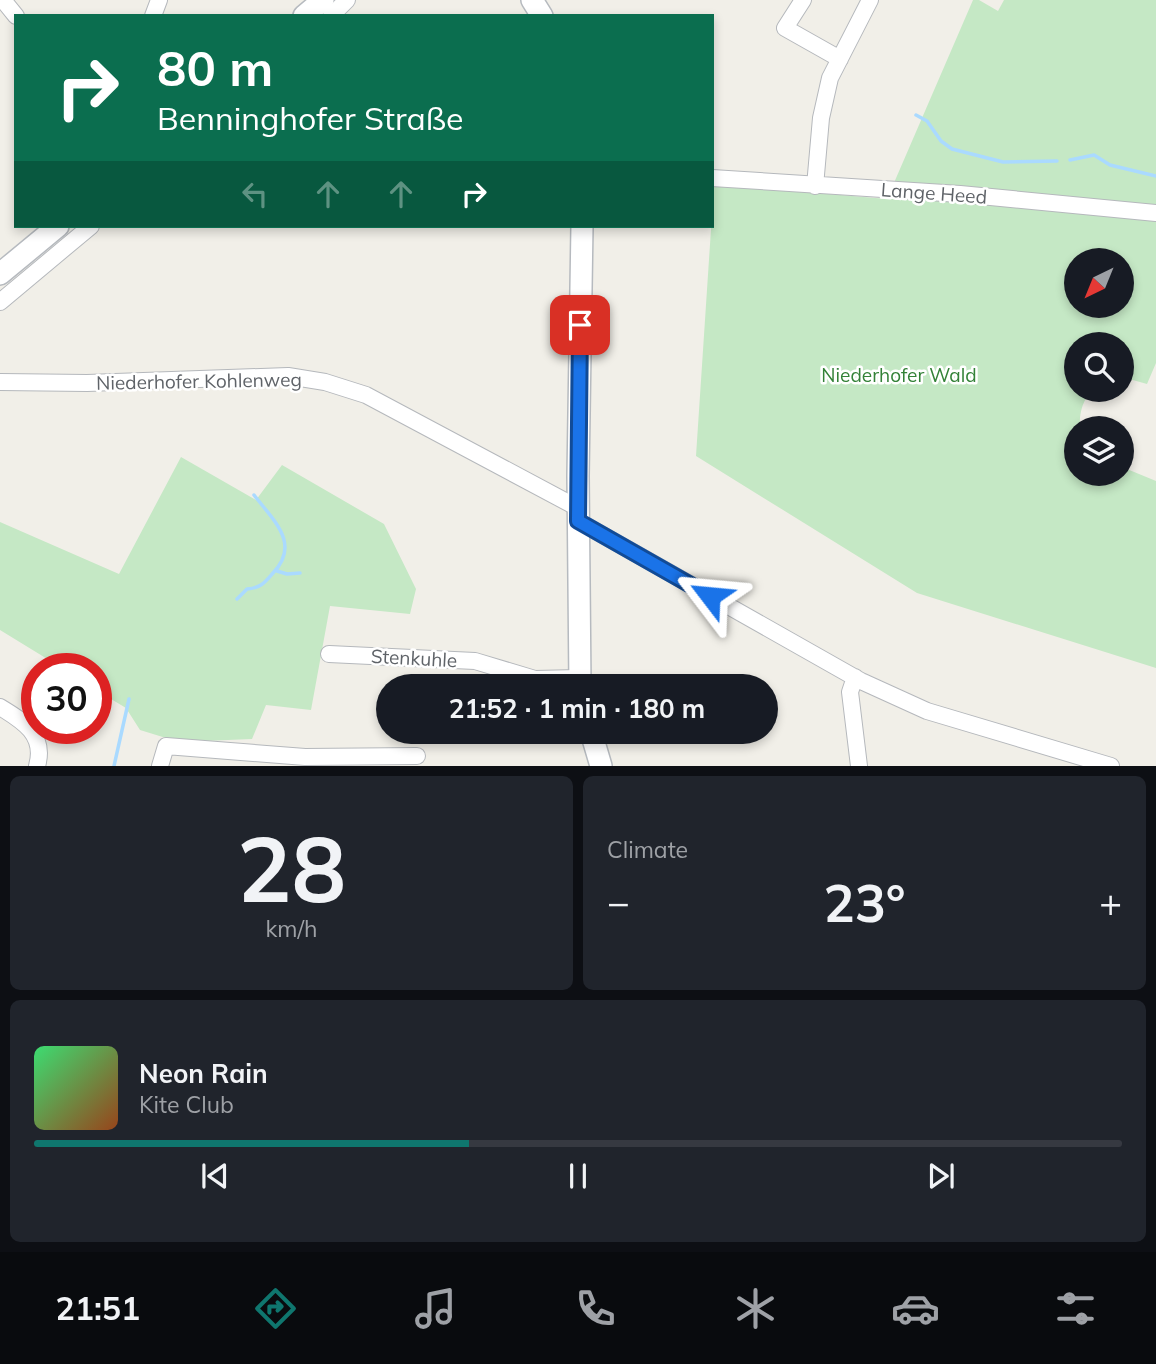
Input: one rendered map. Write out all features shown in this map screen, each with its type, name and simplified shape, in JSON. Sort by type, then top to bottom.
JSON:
[{"type":"main road","points":[[306,14],[323,0]]},
{"type":"main road","points":[[0,274],[56,228]]},
{"type":"main road","points":[[580,674],[578,514],[582,228]]},
{"type":"main road","points":[[595,744],[601,765]]},
{"type":"street","points":[[3,0],[14,14]]},
{"type":"street","points":[[333,14],[347,0]]},
{"type":"street","points":[[803,0],[786,28],[839,58]]},
{"type":"street","points":[[815,186],[821,118],[830,78],[870,0]]},
{"type":"street","name":"Lange Heed","points":[[714,178],[960,194],[1156,213]]},
{"type":"street","points":[[0,302],[89,228]]},
{"type":"street","name":"Niederhofer Kohlenweg","points":[[0,382],[87,383],[288,376],[325,382],[355,391],[386,405],[578,514],[855,677],[927,711],[1111,765]]},
{"type":"street","name":"Stenkuhle","points":[[329,654],[475,661],[518,674]]},
{"type":"street","points":[[855,677],[850,692],[859,765]]},
{"type":"street","points":[[0,707],[24,722],[37,737],[40,753],[37,765]]},
{"type":"street","points":[[160,765],[166,746],[305,757],[417,756]]},
{"type":"green space","name":"Niederhofer Wald","points":[[973,0],[979,0],[998,11],[1004,0],[1156,0],[1156,363],[1147,384],[1134,380],[1134,332],[1064,332],[1064,402],[1085,402],[1080,416],[1064,416],[1064,486],[1134,486],[1134,472],[1156,481],[1156,668],[917,593],[696,456],[711,228],[714,228],[714,184],[887,199]]},
{"type":"green space","points":[[181,457],[256,500],[282,465],[384,524],[416,589],[410,614],[330,606],[311,710],[266,705],[252,739],[179,742],[140,730],[126,708],[112,700],[112,653],[38,653],[0,630],[0,522],[119,574]]},
{"type":"waterway","name":"Lange Heed","points":[[916,115],[927,121],[941,141],[952,149],[1003,162],[1057,161]]},
{"type":"waterway","name":"Lange Heed","points":[[1070,160],[1094,155],[1110,165],[1156,176]]},
{"type":"waterway","points":[[237,599],[247,589],[265,582],[281,562],[285,552],[282,533],[254,495]]},
{"type":"waterway","points":[[277,571],[287,574],[300,573]]},
{"type":"waterway","points":[[114,766],[129,699]]},
{"type":"route","points":[[580,325],[578,521],[710,596]]}]
